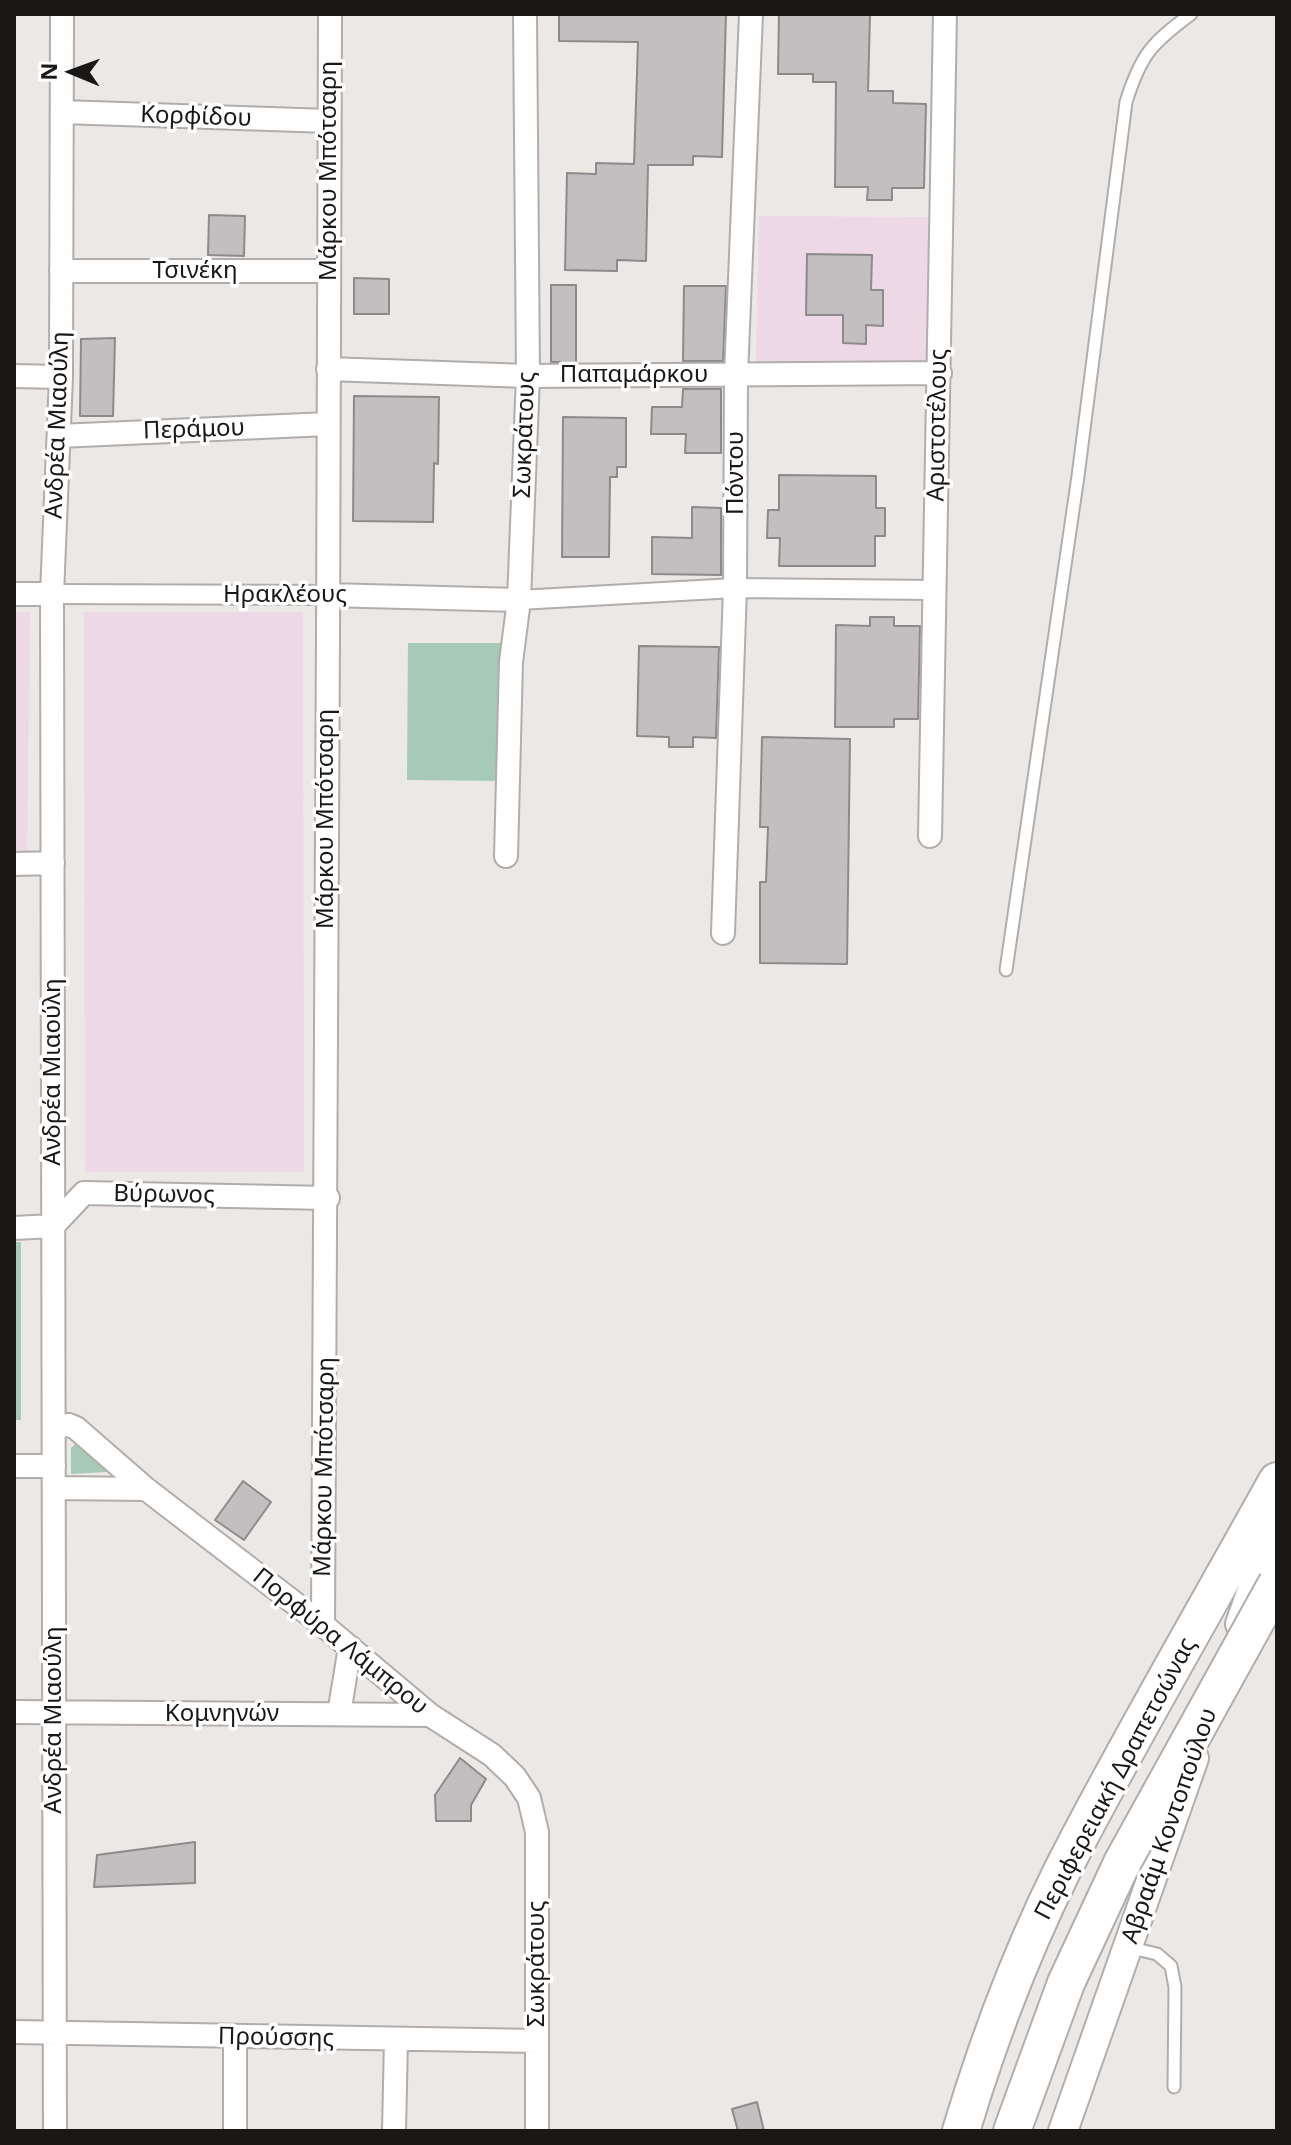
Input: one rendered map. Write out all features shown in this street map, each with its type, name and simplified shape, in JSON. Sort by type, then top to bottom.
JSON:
[{"type":"main road","name":"Περιφερειακή Δραπετσώνας","points":[[961,2131],[981,2068],[1022,1963],[1078,1839],[1277,1481]]},
{"type":"main road","name":"Περιφερειακή Δραπετσώνας","points":[[1012,2131],[1066,1983],[1102,1903],[1277,1583]]},
{"type":"street","name":"Ανδρέα Μιαούλη","points":[[55,2131],[52,594],[61,377],[62,14]]},
{"type":"street","name":"Μάρκου Μπότσαρη","points":[[323,1625],[328,1198],[325,1026],[330,14]]},
{"type":"street","name":"Σωκράτους","points":[[506,856],[511,662],[519,600],[528,376],[525,14]]},
{"type":"street","name":"Πόντου","points":[[723,933],[735,588],[736,375],[751,14]]},
{"type":"street","name":"Αριστοτέλους","points":[[930,836],[945,14]]},
{"type":"street","name":"Κορφίδου","points":[[62,112],[329,121]]},
{"type":"street","name":"Τσινέκη","points":[[61,271],[329,271]]},
{"type":"street","name":"Παπαμάρκου","points":[[328,369],[528,376],[940,373]]},
{"type":"street","points":[[14,376],[61,377]]},
{"type":"street","name":"Περάμου","points":[[59,436],[328,424]]},
{"type":"street","points":[[519,600],[735,588],[935,590]]},
{"type":"street","points":[[14,594],[52,594]]},
{"type":"street","name":"Ηρακλέους","points":[[52,594],[327,595],[519,600]]},
{"type":"street","points":[[14,864],[53,863]]},
{"type":"street","name":"Βύρωνος","points":[[53,1226],[84,1193],[328,1198]]},
{"type":"street","points":[[14,1228],[53,1226]]},
{"type":"street","name":"Πορφύρα Λάμπρου","points":[[54,1426],[76,1428],[146,1489],[323,1625],[430,1715],[492,1755],[515,1777],[529,1798]]},
{"type":"street","points":[[14,1466],[54,1477],[146,1489]]},
{"type":"street","name":"Αβραάμ Κοντοπούλου","points":[[1063,2131],[1277,1520]]},
{"type":"street","points":[[339,1714],[350,1647]]},
{"type":"street","name":"Κομνηνών","points":[[14,1712],[430,1715]]},
{"type":"street","name":"Σωκράτους","points":[[529,1798],[537,1832],[537,2131]]},
{"type":"street","name":"Προύσσης","points":[[14,2032],[537,2041]]},
{"type":"street","points":[[235,2037],[235,2131]]},
{"type":"street","points":[[394,2131],[396,2040]]},
{"type":"lane","points":[[1006,970],[1078,476],[1126,102],[1137,66],[1162,36],[1191,14]]},
{"type":"lane","points":[[1127,1947],[1157,1954],[1171,1966],[1175,1987],[1174,2087]]},
{"type":"shaded area","points":[[759,216],[929,217],[927,364],[756,362]]},
{"type":"shaded area","points":[[14,612],[30,612],[27,852],[14,852]]},
{"type":"shaded area","points":[[84,612],[303,612],[304,1172],[85,1172]]},
{"type":"green space","points":[[408,643],[503,643],[503,781],[407,780]]},
{"type":"green space","points":[[14,1242],[21,1242],[21,1420],[14,1420]]},
{"type":"green space","points":[[76,1443],[106,1472],[71,1474],[71,1448]]},
{"type":"building","points":[[559,14],[726,14],[722,157],[693,156],[693,165],[648,165],[646,261],[617,260],[617,271],[565,270],[567,173],[596,174],[596,163],[634,164],[638,42],[559,41]]},
{"type":"building","points":[[779,14],[870,14],[868,91],[893,91],[893,103],[926,104],[924,188],[892,188],[892,200],[867,200],[868,187],[835,187],[836,82],[813,82],[813,74],[778,74]]},
{"type":"building","points":[[209,215],[245,216],[244,256],[208,255]]},
{"type":"building","points":[[807,254],[872,255],[871,290],[883,290],[883,326],[866,325],[866,344],[843,343],[843,315],[806,315]]},
{"type":"building","points":[[354,278],[389,279],[389,314],[354,314]]},
{"type":"building","points":[[551,285],[576,285],[576,362],[551,362]]},
{"type":"building","points":[[684,286],[726,286],[723,361],[683,361]]},
{"type":"building","points":[[115,338],[113,416],[80,416],[81,339]]},
{"type":"building","points":[[683,389],[721,389],[721,453],[685,453],[686,434],[651,434],[652,407],[682,407]]},
{"type":"building","points":[[354,396],[439,397],[433,522],[353,521]]},
{"type":"building","points":[[563,417],[626,418],[626,467],[617,467],[617,477],[610,477],[609,557],[562,557]]},
{"type":"building","points":[[779,475],[876,476],[876,508],[885,508],[885,536],[875,536],[875,566],[779,566],[780,538],[767,538],[768,510],[779,510]]},
{"type":"building","points":[[692,507],[721,508],[721,575],[652,574],[652,537],[692,538]]},
{"type":"building","points":[[870,617],[894,617],[894,626],[920,626],[918,719],[894,719],[894,727],[835,727],[836,625],[870,626]]},
{"type":"building","points":[[639,646],[719,647],[716,738],[693,737],[693,747],[669,747],[669,737],[637,736]]},
{"type":"building","points":[[762,737],[850,739],[847,964],[760,963],[760,882],[766,882],[768,827],[760,827]]},
{"type":"building","points":[[243,1481],[271,1502],[244,1540],[215,1520]]},
{"type":"building","points":[[460,1758],[486,1779],[471,1805],[471,1821],[436,1821],[435,1795]]},
{"type":"building","points":[[195,1842],[195,1883],[94,1887],[97,1855]]},
{"type":"building","points":[[757,2102],[764,2131],[738,2131],[732,2109]]}]
